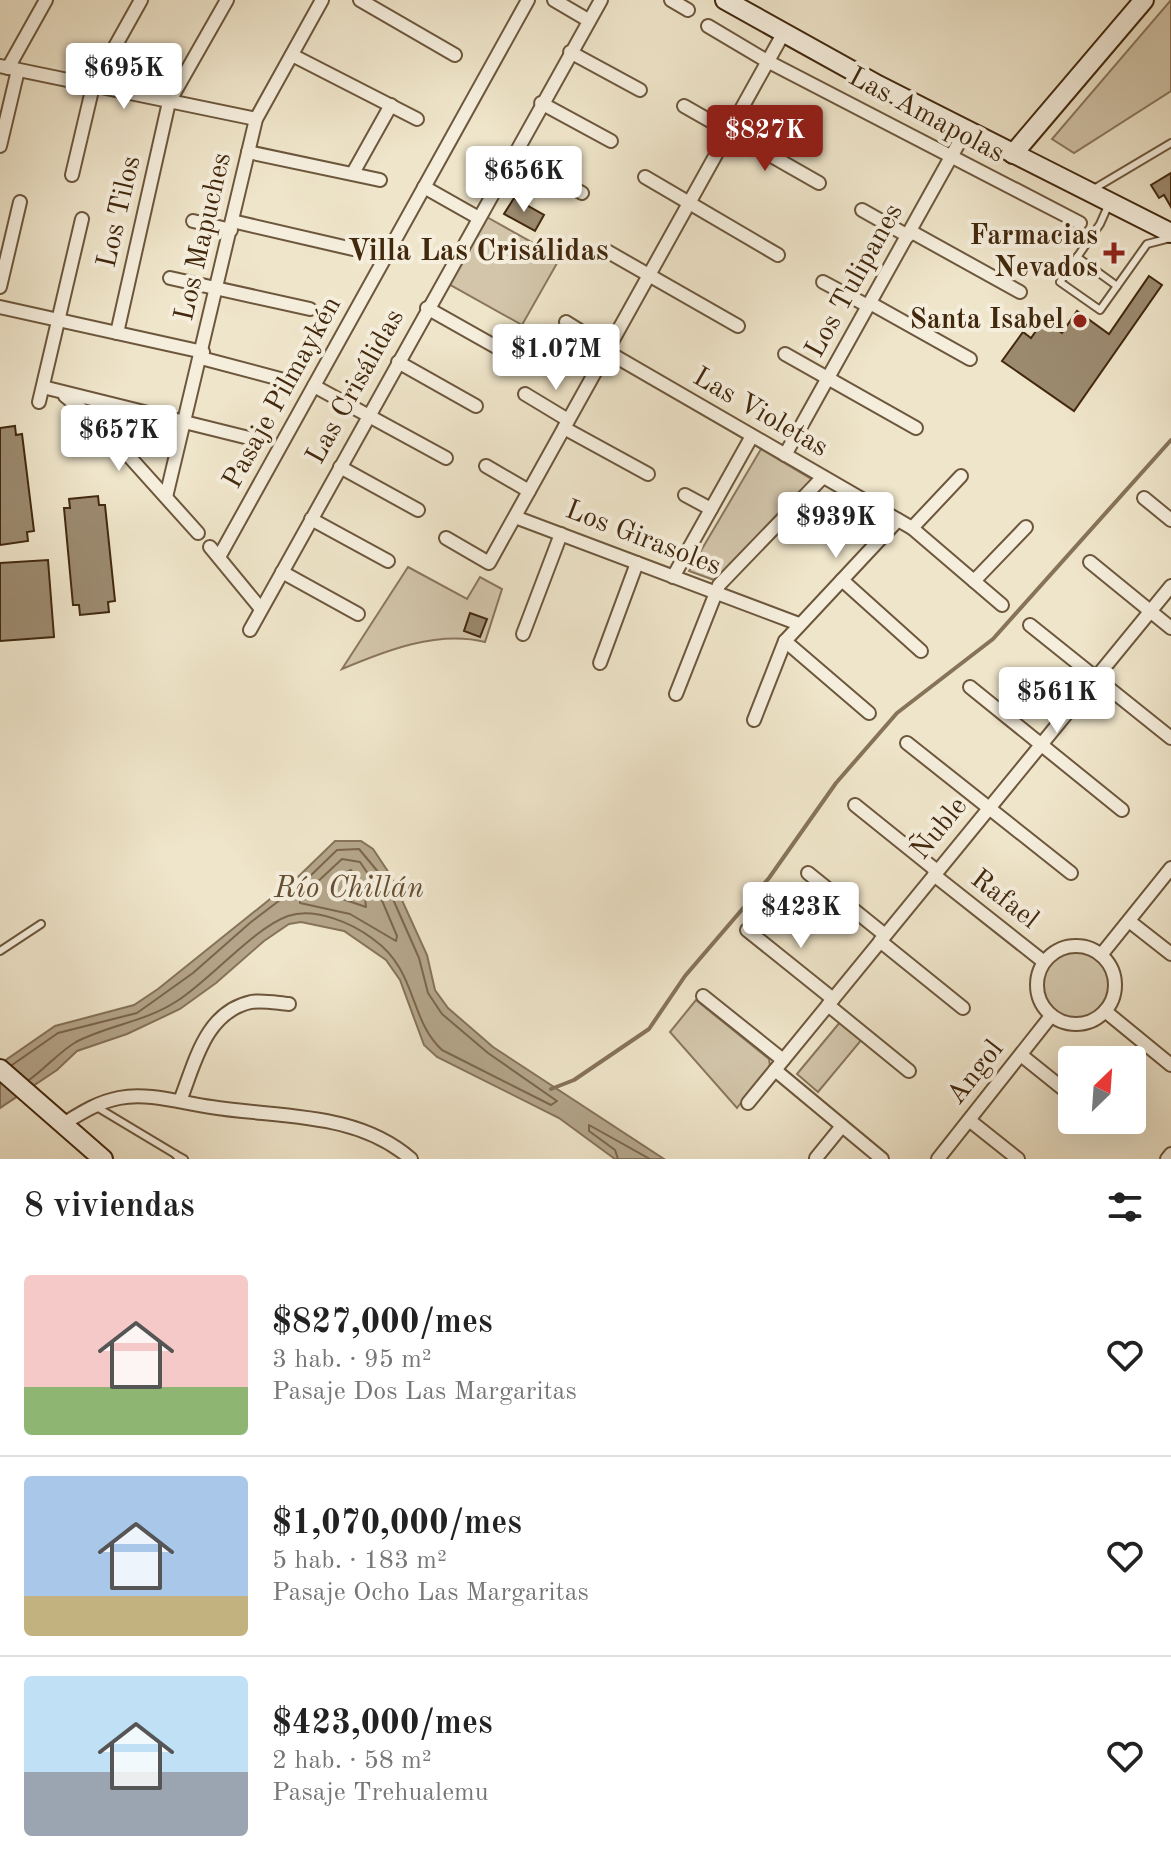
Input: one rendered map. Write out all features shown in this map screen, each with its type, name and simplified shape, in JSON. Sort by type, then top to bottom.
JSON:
[{"type":"main road","points":[[725,0],[783,34],[1171,235]]},
{"type":"main road","points":[[1013,154],[1144,0]]},
{"type":"main road","points":[[0,1069],[103,1159]]},
{"type":"street","points":[[0,146],[9,68],[46,0]]},
{"type":"street","points":[[72,175],[93,86],[141,0]]},
{"type":"street","name":"Los Tilos","points":[[117,333],[169,102],[227,0]]},
{"type":"street","name":"Los Mapuches","points":[[166,497],[256,119],[322,0]]},
{"type":"street","points":[[360,0],[455,55]]},
{"type":"street","name":"Pasaje Pilmaykén","points":[[261,609],[214,552],[314,386],[528,0]]},
{"type":"street","points":[[554,0],[588,20]]},
{"type":"street","name":"Las Crisálidas","points":[[250,630],[477,217],[601,0]]},
{"type":"street","points":[[671,0],[688,10]]},
{"type":"street","name":"Las Amapolas","points":[[708,26],[767,61],[1080,223]]},
{"type":"street","points":[[446,538],[489,563],[783,34]]},
{"type":"street","points":[[570,52],[640,90]]},
{"type":"street","points":[[292,55],[417,119]]},
{"type":"street","points":[[9,68],[256,119]]},
{"type":"street","points":[[541,103],[611,141]]},
{"type":"street","points":[[353,173],[391,105]]},
{"type":"street","points":[[684,106],[819,183]]},
{"type":"street","name":"Los Tulipanes","points":[[785,455],[966,130]]},
{"type":"street","points":[[248,152],[380,180]]},
{"type":"street","points":[[512,155],[582,193]]},
{"type":"street","points":[[645,177],[778,255]]},
{"type":"street","points":[[424,187],[477,217]]},
{"type":"street","points":[[0,287],[20,202]]},
{"type":"street","points":[[862,210],[1020,292]]},
{"type":"street","points":[[39,402],[82,219]]},
{"type":"street","points":[[193,221],[353,249]]},
{"type":"street","points":[[605,250],[738,326]]},
{"type":"street","points":[[170,278],[310,309]]},
{"type":"street","points":[[823,282],[970,359]]},
{"type":"street","points":[[0,307],[117,333],[284,380]]},
{"type":"street","points":[[427,308],[505,352]]},
{"type":"street","name":"Las Violetas","points":[[566,322],[607,350],[912,528],[1002,605]]},
{"type":"street","points":[[785,354],[916,428]]},
{"type":"street","points":[[398,362],[476,406]]},
{"type":"street","points":[[314,386],[446,458]]},
{"type":"street","points":[[43,387],[253,439]]},
{"type":"street","points":[[59,392],[100,424],[198,533]]},
{"type":"street","points":[[525,394],[566,424],[648,474]]},
{"type":"street","points":[[673,577],[752,436]]},
{"type":"street","points":[[486,466],[529,491]]},
{"type":"street","points":[[340,467],[418,510]]},
{"type":"street","points":[[912,528],[961,476]]},
{"type":"street","points":[[676,694],[715,592],[823,477]]},
{"type":"street","points":[[685,495],[711,509]]},
{"type":"street","points":[[1144,498],[1171,520]]},
{"type":"street","name":"Los Girasoles","points":[[515,517],[799,624]]},
{"type":"street","points":[[311,519],[388,561]]},
{"type":"street","points":[[754,720],[785,641],[898,520]]},
{"type":"street","points":[[974,581],[1026,527]]},
{"type":"street","points":[[523,634],[561,534]]},
{"type":"street","points":[[1090,562],[1171,628]]},
{"type":"street","points":[[600,663],[637,563]]},
{"type":"street","points":[[282,572],[358,614]]},
{"type":"street","points":[[842,580],[921,651]]},
{"type":"street","name":"Ñuble","points":[[748,1103],[1171,586]]},
{"type":"street","points":[[1030,625],[1171,738]]},
{"type":"street","points":[[785,641],[869,713]]},
{"type":"street","points":[[970,687],[1122,810]]},
{"type":"street","points":[[907,743],[1071,873]]},
{"type":"street","name":"Rafael","points":[[855,805],[1044,962]]},
{"type":"street","points":[[1051,1016],[1067,1023],[1082,1024],[1105,1011],[1114,995],[1115,980],[1101,955],[1171,868]]},
{"type":"street","points":[[808,873],[963,1008]]},
{"type":"street","points":[[1129,921],[1171,954]]},
{"type":"street","points":[[747,930],[909,1071]]},
{"type":"street","name":"Rafael","points":[[1051,1016],[1037,991],[1038,975],[1044,962],[1057,951],[1071,946],[1087,947],[1101,955]]},
{"type":"street","points":[[703,996],[842,1126],[882,1159]]},
{"type":"street","points":[[180,1101],[209,1027],[227,1012],[252,1002],[289,1004]]},
{"type":"street","points":[[1105,1011],[1171,1065]]},
{"type":"street","name":"Angol","points":[[938,1159],[1051,1016]]},
{"type":"street","points":[[1021,1055],[1058,1085]]},
{"type":"street","points":[[57,1119],[123,1097],[180,1101],[324,1120],[383,1140],[411,1159]]},
{"type":"street","points":[[969,1120],[1018,1159]]},
{"type":"street","points":[[816,1158],[842,1126]]},
{"type":"street","points":[[1167,1159],[1171,1154]]},
{"type":"lane","points":[[1088,192],[1171,143]]},
{"type":"lane","points":[[1109,202],[1100,224],[1060,282],[1100,310],[1147,244],[1171,235]]},
{"type":"lane","points":[[1077,257],[1117,286]]},
{"type":"lane","points":[[0,951],[41,924]]},
{"type":"lane","points":[[95,1106],[179,1157]]},
{"type":"shaded area","points":[[1171,0],[1171,91],[1074,153],[1052,139]]},
{"type":"shaded area","name":"Villa Las Crisálidas","points":[[485,216],[560,258],[522,325],[447,283]]},
{"type":"shaded area","points":[[761,449],[813,480],[714,580],[689,571]]},
{"type":"shaded area","points":[[408,567],[467,599],[480,577],[502,589],[485,642],[448,639],[412,644],[342,669]]},
{"type":"shaded area","points":[[1077,950],[1097,956],[1107,966],[1113,986],[1107,1006],[1097,1016],[1077,1022],[1057,1016],[1047,1006],[1041,986],[1047,966],[1057,956]]},
{"type":"shaded area","points":[[696,1000],[769,1059],[770,1066],[737,1108],[670,1032]]},
{"type":"shaded area","points":[[841,1021],[863,1038],[818,1092],[797,1074]]},
{"type":"water","name":"Río Chillán","points":[[335,841],[361,841],[373,849],[391,876],[427,955],[435,990],[448,1008],[493,1047],[664,1159],[615,1159],[559,1118],[437,1057],[424,1045],[400,980],[386,960],[344,931],[301,922],[289,924],[264,941],[216,983],[180,1009],[127,1034],[77,1051],[57,1070],[0,1108],[0,1064],[55,1026],[134,1005],[300,875]]},
{"type":"building","points":[[1171,173],[1171,207],[1164,195],[1159,198],[1151,185]]},
{"type":"building","points":[[514,198],[544,215],[535,231],[504,214]]},
{"type":"building","points":[[1149,276],[1162,285],[1074,411],[1002,361],[1023,332],[1031,338],[1043,321],[1062,333],[1077,311],[1109,334]]},
{"type":"building","points":[[15,426],[16,435],[22,434],[34,531],[27,532],[28,541],[0,545],[0,428]]},
{"type":"building","points":[[98,496],[99,505],[105,505],[115,601],[108,602],[109,612],[80,615],[79,605],[73,605],[64,508],[70,508],[69,499]]},
{"type":"building","points":[[48,560],[54,637],[0,641],[0,563]]},
{"type":"building","points":[[470,613],[487,619],[480,637],[464,631]]},
{"type":"waterway","points":[[551,1089],[574,1080],[649,1029],[685,976],[769,878],[836,783],[897,713],[993,639],[1171,440]]},
{"type":"place","name":"Farmacias Nevados","points":[[1114,253]]},
{"type":"place","name":"Santa Isabel","points":[[1080,321]]},
{"type":"district","name":"Villa Las Crisálidas","points":[[478,252]]}]
